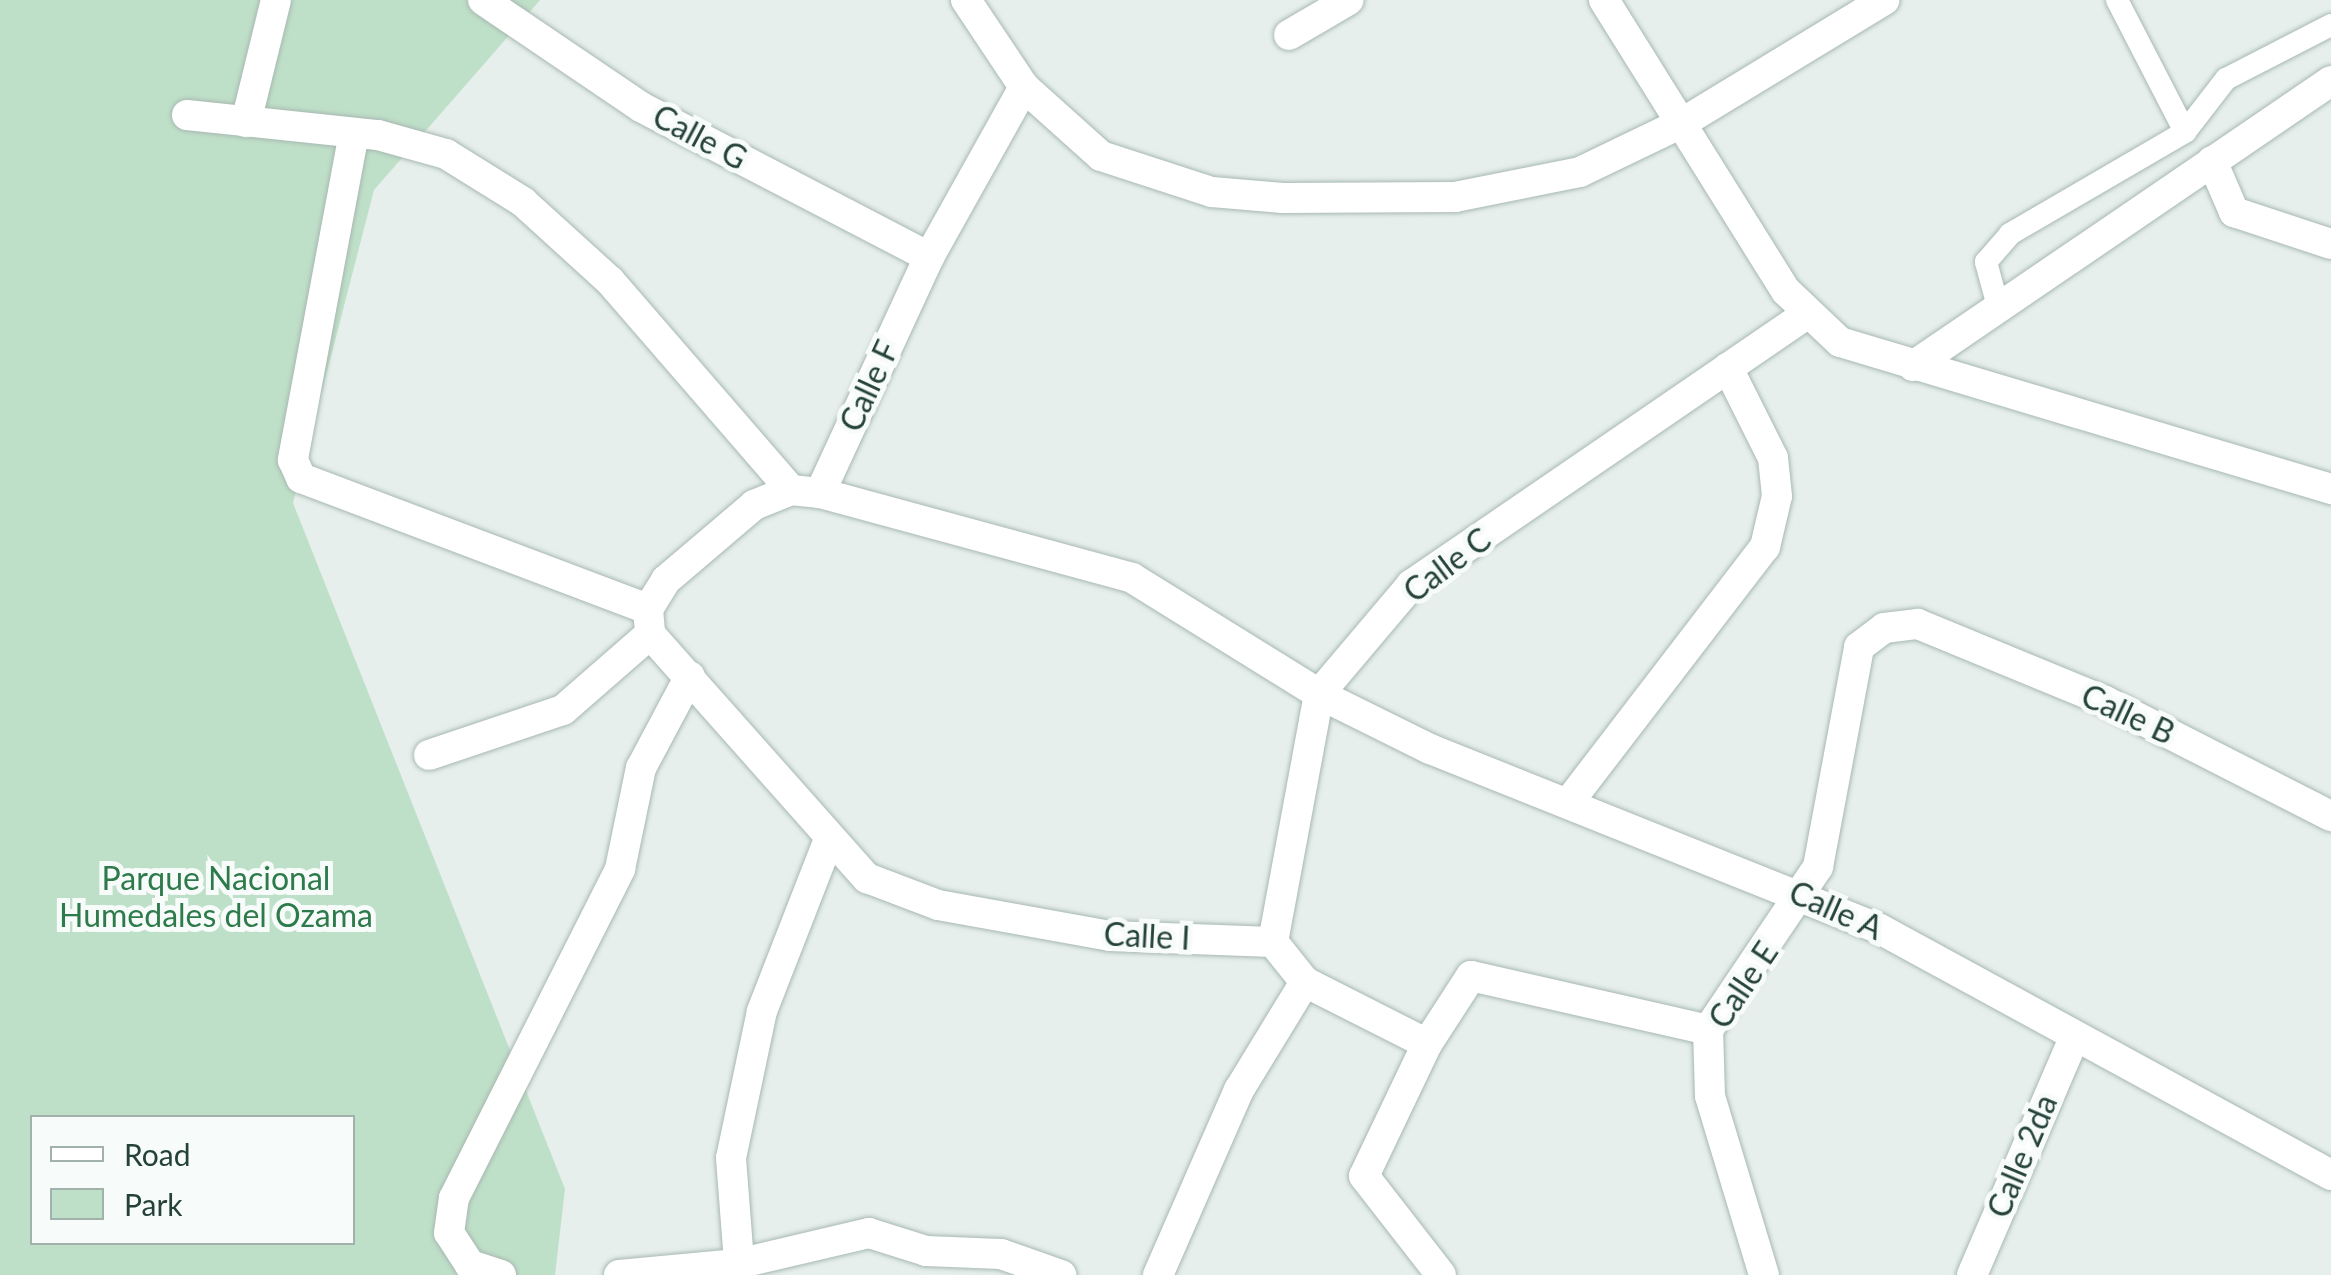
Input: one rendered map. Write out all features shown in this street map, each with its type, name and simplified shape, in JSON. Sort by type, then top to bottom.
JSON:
[{"type":"street","points":[[246,122],[276,0]]},
{"type":"street","name":"Calle G","points":[[483,0],[540,14],[641,106],[929,257]]},
{"type":"street","points":[[966,0],[1024,87],[1102,156],[1212,192],[1283,198],[1516,190],[1682,124],[1884,0]]},
{"type":"street","points":[[1289,36],[1349,0]]},
{"type":"street","points":[[1604,0],[1804,316],[1840,342],[2331,489]]},
{"type":"street","points":[[1913,366],[2331,81]]},
{"type":"street","name":"Calle F","points":[[806,492],[929,257],[1024,87]]},
{"type":"street","points":[[186,116],[354,133],[446,154],[523,202],[610,281],[806,492],[754,505],[666,580],[649,622],[563,710],[429,755]]},
{"type":"street","points":[[354,133],[293,460],[301,478],[649,622]]},
{"type":"street","points":[[2212,162],[2234,212],[2331,244]]},
{"type":"street","name":"Calle C","points":[[1318,694],[1412,586],[1804,316]]},
{"type":"street","points":[[1569,802],[1765,547],[1777,496],[1772,458],[1728,368]]},
{"type":"street","name":"Calle A","points":[[806,492],[1100,564],[1318,694],[1569,802],[1807,895],[2331,1175]]},
{"type":"street","name":"Calle I","points":[[649,622],[828,842],[867,878],[938,906],[1110,936],[1273,942]]},
{"type":"street","name":"Calle B","points":[[1918,624],[2105,702],[2331,816]]},
{"type":"street","name":"Calle E","points":[[1764,1275],[1710,1096],[1708,1030],[1807,895],[1859,647],[1884,628],[1918,624]]},
{"type":"street","points":[[502,1275],[470,1265],[460,1249],[450,1232],[454,1198],[612,886],[641,768],[690,676]]},
{"type":"street","points":[[1318,694],[1273,942],[1305,982],[1427,1044]]},
{"type":"street","points":[[739,1270],[731,1158],[742,1103],[762,1011],[828,842]]},
{"type":"street","points":[[1442,1275],[1364,1176],[1427,1044],[1471,976],[1708,1030]]},
{"type":"street","points":[[1158,1275],[1239,1090],[1305,982]]},
{"type":"street","name":"Calle 2da","points":[[1972,1275],[2074,1038]]},
{"type":"street","points":[[618,1275],[739,1270],[869,1233],[955,1265],[1001,1254],[1061,1275]]},
{"type":"lane","points":[[2116,0],[2185,132]]},
{"type":"lane","points":[[1999,310],[1986,262],[2010,234],[2185,132],[2226,78],[2331,25]]},
{"type":"green space","name":"Parque Nacional Humedales del Ozama","points":[[0,0],[540,0],[374,190],[293,503],[565,1189],[555,1275],[0,1275]]}]
